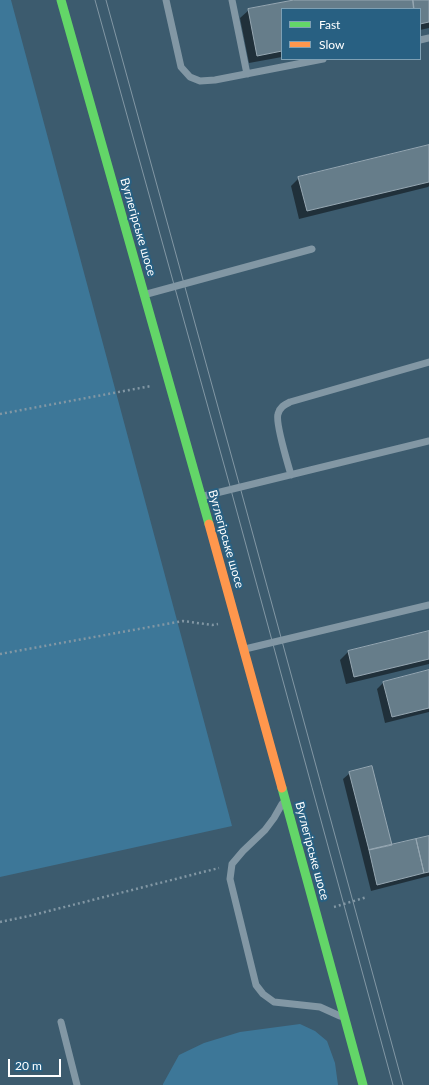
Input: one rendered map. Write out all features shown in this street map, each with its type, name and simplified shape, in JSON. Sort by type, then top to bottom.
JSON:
[{"type":"street","name":"Вуглегірське шосе","points":[[61,0],[202,497],[363,1085]]},
{"type":"lane","points":[[166,0],[181,66],[190,77],[200,80],[215,80],[318,60]]},
{"type":"lane","points":[[232,0],[247,74]]},
{"type":"lane","points":[[145,294],[312,249]]},
{"type":"lane","points":[[291,475],[278,424],[277,415],[282,406],[290,402],[429,362]]},
{"type":"lane","points":[[202,497],[429,441]]},
{"type":"lane","points":[[244,649],[429,605]]},
{"type":"lane","points":[[285,798],[274,818],[265,830],[232,864],[230,878],[256,985],[263,994],[274,1002],[320,1007],[345,1019]]},
{"type":"lane","points":[[61,1022],[77,1085]]},
{"type":"path","points":[[0,414],[143,388],[169,380]]},
{"type":"path","points":[[0,654],[183,621],[212,625],[236,621]]},
{"type":"path","points":[[0,922],[232,864]]},
{"type":"path","points":[[316,912],[367,897]]},
{"type":"shaded area","points":[[0,0],[11,0],[232,826],[0,877]]},
{"type":"shaded area","points":[[300,1024],[315,1031],[327,1041],[335,1063],[338,1085],[163,1085],[179,1055],[204,1043],[240,1032]]},
{"type":"building","points":[[294,0],[413,0],[414,8],[281,8],[281,51],[257,56],[248,9]]},
{"type":"building","points":[[413,0],[429,0],[429,22],[421,24],[421,8],[414,8]]},
{"type":"building","points":[[429,145],[429,182],[307,211],[298,177]]},
{"type":"building","points":[[429,631],[429,659],[354,677],[348,651]]},
{"type":"building","points":[[429,670],[429,708],[392,717],[383,682]]},
{"type":"building","points":[[372,766],[392,845],[369,850],[349,772]]},
{"type":"building","points":[[429,836],[429,872],[424,873],[416,839]]},
{"type":"building","points":[[416,839],[424,873],[377,885],[369,850]]},
{"type":"tram line","points":[[95,0],[231,490],[393,1085]]},
{"type":"tram line","points":[[106,0],[403,1085]]},
{"type":"traffic: fast","points":[[61,0],[209,524]]},
{"type":"traffic: fast","points":[[282,788],[363,1085]]},
{"type":"traffic: slow","points":[[209,524],[282,788]]}]
